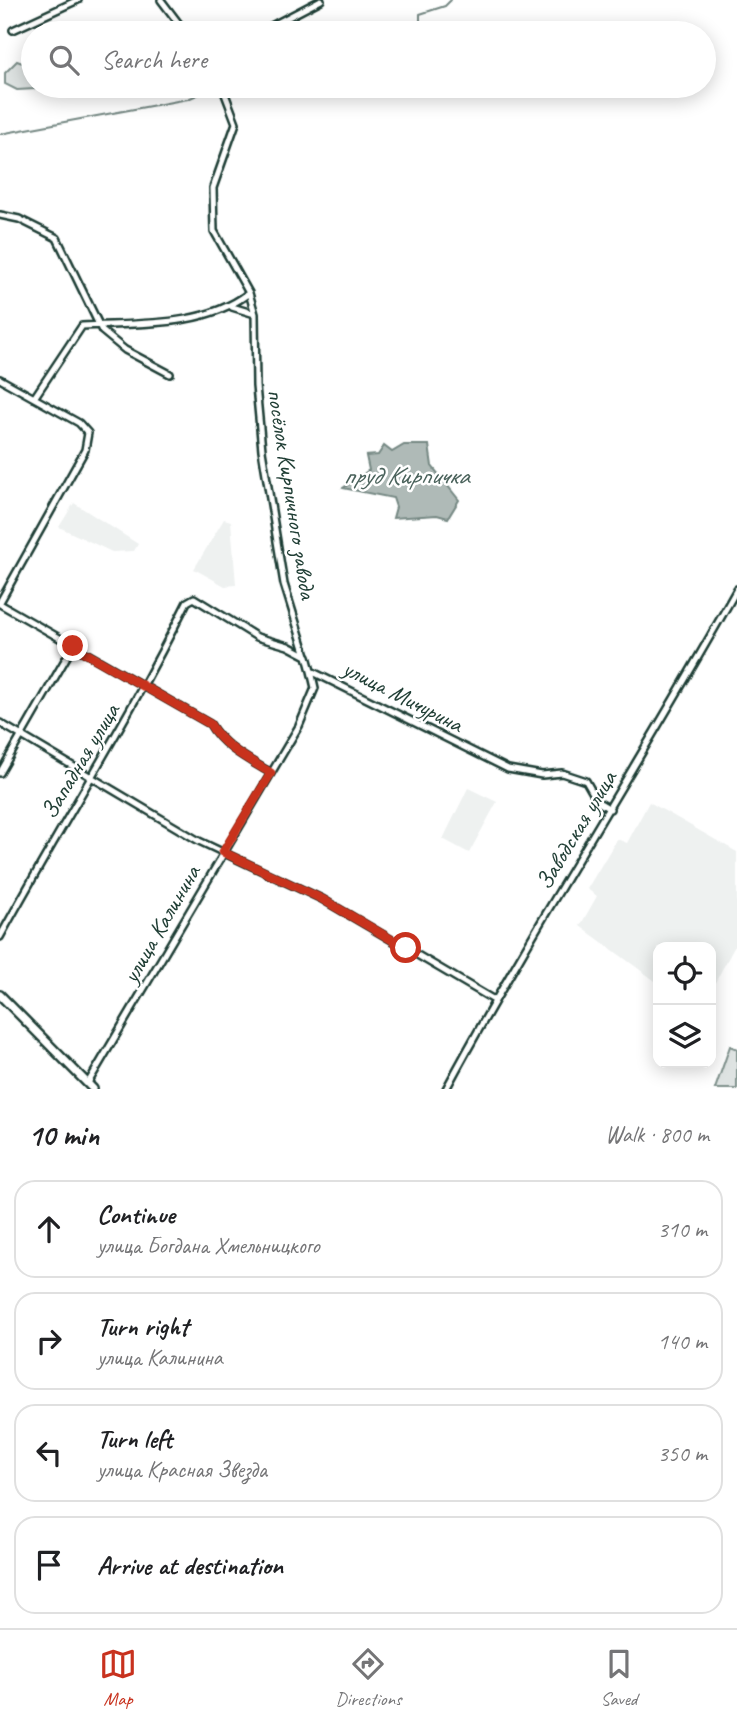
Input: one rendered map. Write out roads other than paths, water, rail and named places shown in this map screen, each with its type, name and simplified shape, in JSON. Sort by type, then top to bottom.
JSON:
[{"type":"street","points":[[32,21],[78,0]]},
{"type":"street","points":[[161,0],[177,21]]},
{"type":"street","points":[[281,21],[321,0]]},
{"type":"street","points":[[13,30],[21,26]]},
{"type":"street","name":"посёлок Кирпичного завода","points":[[229,98],[236,123],[213,188],[214,231],[249,293],[255,314],[256,386],[262,450],[284,584],[307,656]]},
{"type":"street","points":[[0,215],[19,219],[57,238],[102,331],[125,350],[170,374]]},
{"type":"street","points":[[34,398],[82,326],[120,326],[189,318],[231,307],[249,293]]},
{"type":"street","points":[[231,307],[255,314]]},
{"type":"street","points":[[0,380],[79,423],[88,433],[85,450],[0,603],[210,724],[217,736],[233,750],[271,773]]},
{"type":"street","name":"Заводская улица","points":[[446,1089],[494,1000],[610,809],[737,589]]},
{"type":"street","name":"Западная улица","points":[[0,937],[145,685],[187,602],[194,598],[204,601],[216,614],[257,637],[288,646],[307,656]]},
{"type":"street","points":[[0,773],[73,646]]},
{"type":"street","name":"улица Мичурина","points":[[307,656],[311,671],[508,769],[542,775],[562,772],[586,781],[598,802],[610,809]]},
{"type":"street","name":"улица Калинина","points":[[90,1086],[311,703],[315,688],[311,671]]},
{"type":"street","points":[[0,723],[223,852],[322,899],[494,1000]]},
{"type":"street","points":[[0,995],[90,1086]]},
{"type":"water","name":"пруд Кирпичка","points":[[404,445],[429,445],[432,466],[459,500],[448,518],[437,515],[393,518],[396,507],[393,498],[343,488],[369,470],[366,456],[378,455],[384,446],[392,452]]},
{"type":"waterway","points":[[420,21],[420,14],[445,6],[451,0]]},
{"type":"waterway","points":[[0,134],[190,98]]}]
